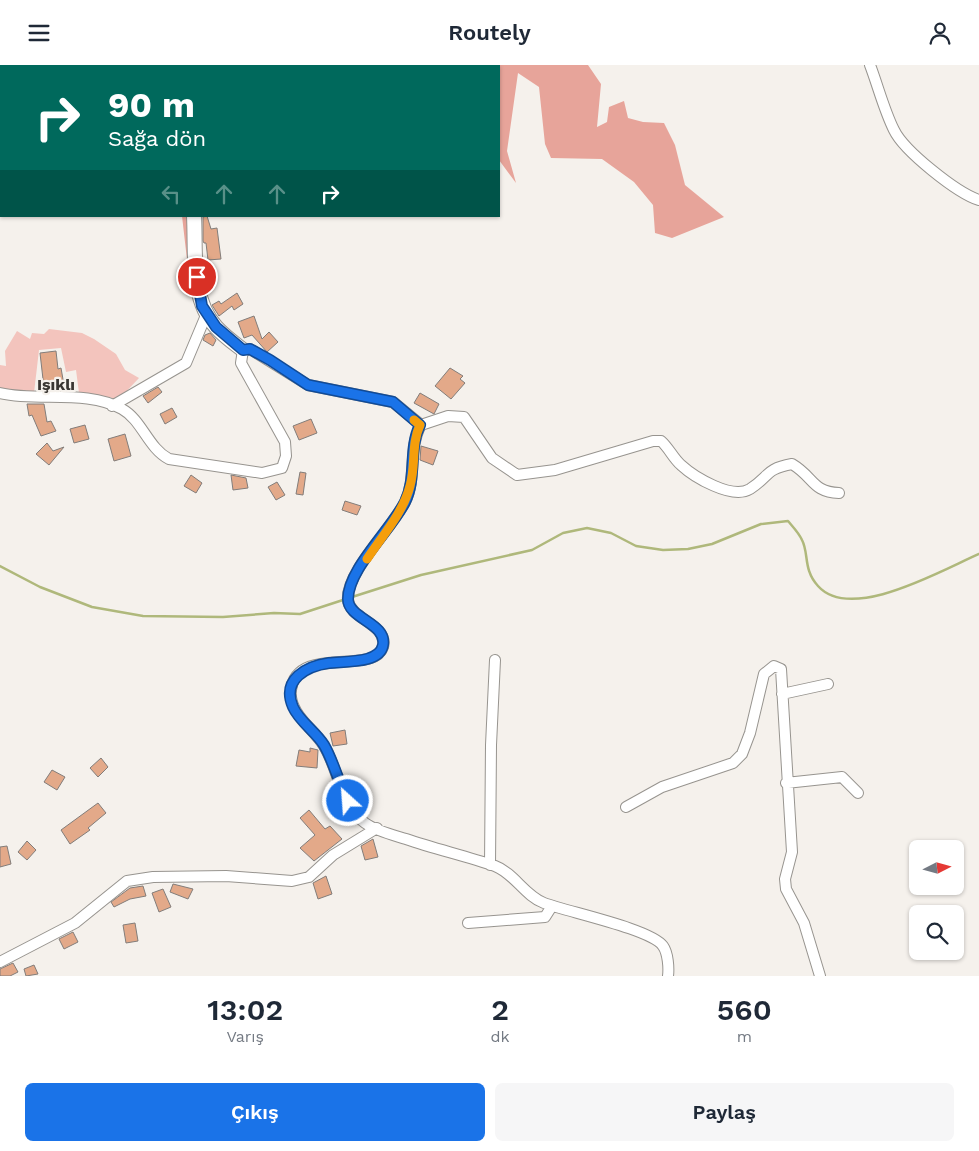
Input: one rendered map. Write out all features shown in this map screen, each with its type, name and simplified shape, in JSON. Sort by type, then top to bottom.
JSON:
[{"type":"street","points":[[870,65],[894,132],[911,151],[960,192],[979,201]]},
{"type":"street","points":[[194,217],[197,277],[202,306],[216,327],[243,350],[250,349],[308,385],[393,402],[420,425]]},
{"type":"street","points":[[112,406],[186,363],[207,313]]},
{"type":"street","points":[[0,393],[75,398],[123,409],[143,431],[157,453],[169,459],[262,473],[282,468],[286,456],[285,442],[241,363],[243,350]]},
{"type":"street","points":[[668,976],[665,950],[662,944],[637,931],[541,902],[503,871],[490,865],[366,823],[355,814],[341,788],[324,746],[293,707],[291,690],[298,673],[313,665],[368,659],[378,654],[382,648],[383,640],[376,629],[353,611],[348,601],[351,581],[405,502],[411,484],[416,434],[420,425],[448,416],[464,417],[492,458],[517,475],[555,470],[653,441],[661,441],[679,463],[691,473],[712,485],[729,491],[748,490],[761,481],[770,471],[792,464],[805,472],[817,488],[825,492],[839,493]]},
{"type":"street","points":[[490,865],[490,745],[495,660]]},
{"type":"street","points":[[626,807],[662,787],[733,763],[742,754],[750,733],[764,674],[774,666],[781,669],[786,783],[792,852],[785,879],[786,889],[804,923],[820,976]]},
{"type":"street","points":[[782,694],[828,684]]},
{"type":"street","points":[[786,783],[842,777],[858,793]]},
{"type":"street","points":[[0,962],[75,923],[127,881],[153,877],[226,876],[292,881],[309,877],[333,855],[377,828]]},
{"type":"street","points":[[468,923],[545,917],[552,905]]},
{"type":"shaded area","points":[[500,65],[588,65],[601,84],[597,127],[607,122],[609,107],[624,101],[628,118],[643,122],[664,123],[675,145],[685,185],[724,217],[672,238],[655,233],[653,205],[634,182],[602,159],[551,158],[545,144],[539,87],[518,73],[507,151],[516,183],[500,161]]},
{"type":"shaded area","points":[[182,217],[197,217],[197,278],[189,277]]},
{"type":"shaded area","points":[[49,329],[82,333],[94,339],[116,354],[125,370],[139,378],[119,399],[79,393],[76,370],[66,372],[61,348],[39,350],[34,393],[0,388],[0,365],[6,366],[5,351],[17,331],[30,339],[32,333],[44,334]]},
{"type":"building","points":[[203,217],[207,217],[211,229],[217,228],[221,259],[208,260],[206,243],[203,241]]},
{"type":"building","points":[[237,293],[243,304],[234,310],[232,306],[219,316],[212,305],[219,301],[221,304]]},
{"type":"building","points":[[254,316],[262,339],[269,332],[278,342],[267,352],[252,335],[244,338],[238,322]]},
{"type":"building","points":[[210,333],[216,340],[213,346],[203,340],[205,335]]},
{"type":"building","points":[[56,351],[58,369],[61,368],[64,385],[44,388],[40,353]]},
{"type":"building","points":[[450,368],[463,376],[460,379],[465,383],[451,399],[435,386]]},
{"type":"building","points":[[158,387],[162,392],[148,403],[143,396]]},
{"type":"building","points":[[420,393],[439,404],[434,414],[414,403]]},
{"type":"building","points":[[27,404],[44,404],[47,422],[51,421],[56,431],[41,436],[32,415],[29,416]]},
{"type":"building","points":[[172,408],[177,417],[165,424],[160,414]]},
{"type":"building","points":[[311,419],[317,433],[299,440],[293,426]]},
{"type":"building","points":[[85,425],[89,439],[74,443],[70,429]]},
{"type":"building","points":[[125,434],[131,456],[114,461],[108,439]]},
{"type":"building","points":[[47,443],[53,451],[64,447],[49,465],[36,454]]},
{"type":"building","points":[[421,446],[438,451],[433,465],[420,460]]},
{"type":"building","points":[[300,472],[306,473],[303,495],[296,494]]},
{"type":"building","points":[[191,475],[202,483],[196,493],[184,486]]},
{"type":"building","points":[[231,475],[246,478],[248,488],[233,490]]},
{"type":"building","points":[[277,482],[285,495],[276,500],[268,487]]},
{"type":"building","points":[[345,501],[361,506],[357,515],[342,510]]},
{"type":"building","points":[[345,730],[347,744],[333,746],[330,733]]},
{"type":"building","points":[[310,748],[318,750],[317,768],[296,766],[299,750],[310,752]]},
{"type":"building","points":[[101,758],[108,767],[98,777],[90,768]]},
{"type":"building","points":[[52,770],[65,777],[57,790],[44,782]]},
{"type":"building","points":[[98,803],[106,813],[88,828],[90,830],[70,844],[61,830]]},
{"type":"building","points":[[309,810],[325,829],[330,826],[342,839],[314,861],[300,848],[315,835],[300,818]]},
{"type":"building","points":[[373,839],[378,857],[365,860],[361,846]]},
{"type":"building","points":[[27,841],[36,850],[27,860],[18,852]]},
{"type":"building","points":[[7,846],[11,864],[0,867],[0,847]]},
{"type":"building","points":[[326,876],[332,894],[318,899],[313,883]]},
{"type":"building","points":[[173,884],[193,889],[188,899],[170,892]]},
{"type":"building","points":[[143,886],[146,896],[130,899],[114,907],[111,902],[130,888]]},
{"type":"building","points":[[163,889],[171,907],[159,912],[152,893]]},
{"type":"building","points":[[135,923],[138,941],[126,943],[123,925]]},
{"type":"building","points":[[73,932],[78,942],[64,949],[59,939]]},
{"type":"building","points":[[13,963],[18,972],[10,976],[0,976],[0,969]]},
{"type":"building","points":[[34,965],[38,974],[26,976],[24,969]]},
{"type":"waterway","points":[[352,597],[421,575],[532,550],[563,533],[587,528],[611,533],[636,546],[663,550],[688,549],[712,544],[761,524],[788,521],[798,532],[802,540],[808,568],[813,580],[818,586],[833,596],[852,599],[897,590],[979,554]]},
{"type":"waterway","points":[[0,566],[40,587],[92,607],[143,616],[223,617],[274,613],[300,614],[346,599]]},
{"type":"slow traffic","points":[[367,559],[405,502],[411,484],[416,434],[420,425],[414,420]]},
{"type":"district","name":"Işıklı","points":[[56,384]]},
{"type":"route","points":[[197,277],[202,306],[216,327],[243,350],[250,349],[308,385],[393,402],[420,425],[416,434],[411,484],[405,502],[351,581],[348,601],[353,611],[376,629],[383,640],[382,648],[378,654],[368,659],[313,665],[298,673],[291,690],[293,707],[324,746],[348,801]]}]
